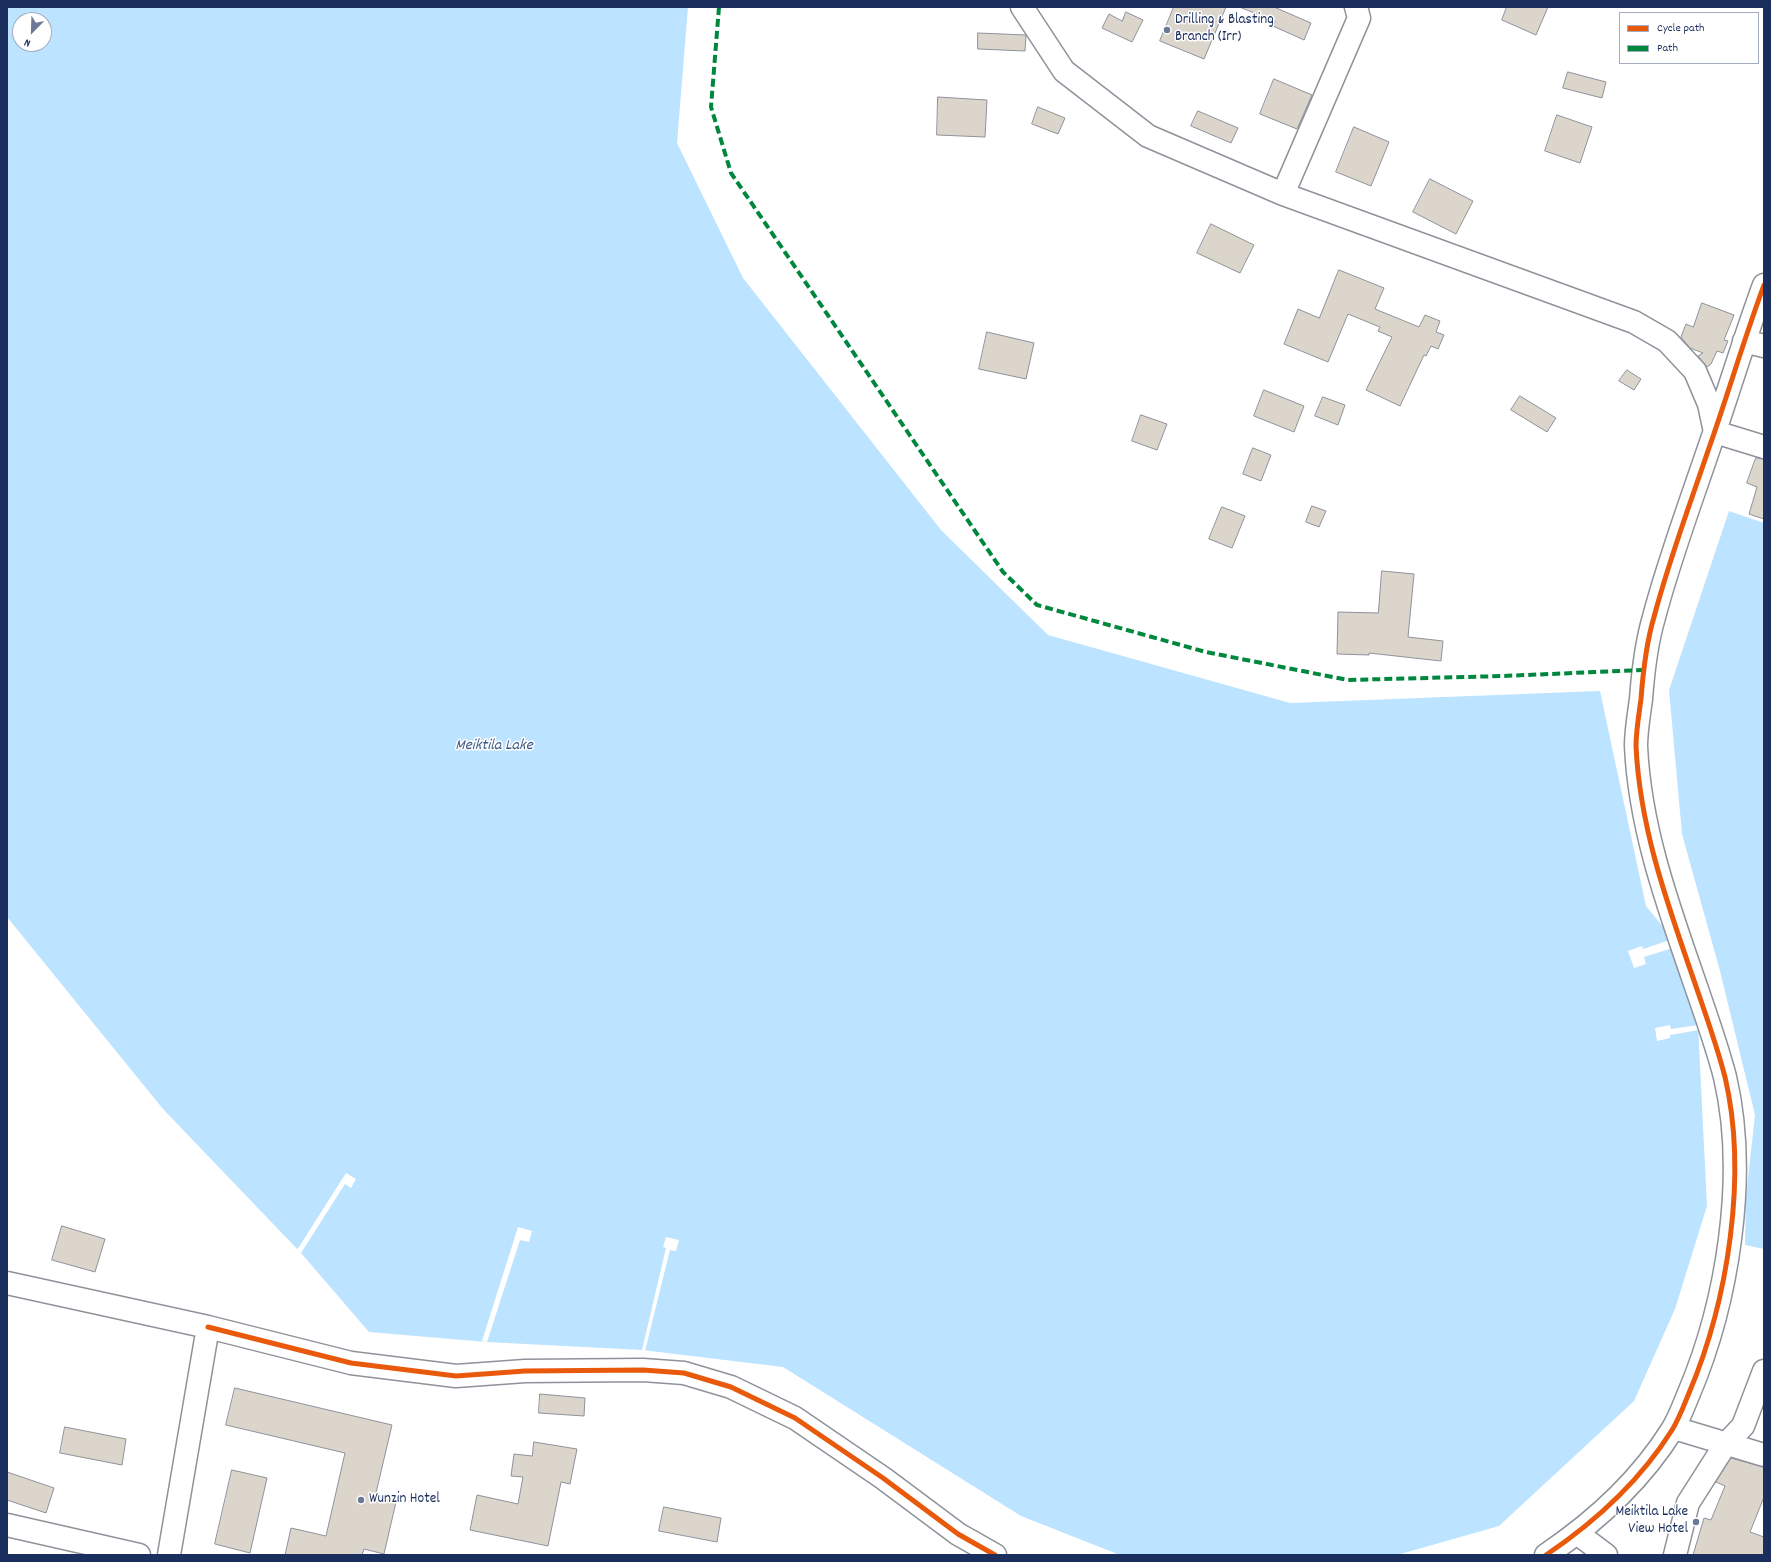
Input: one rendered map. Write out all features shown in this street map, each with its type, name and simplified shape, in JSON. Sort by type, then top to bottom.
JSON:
[{"type":"street","points":[[1022,7],[1064,71],[1148,136],[1283,194],[1634,322],[1667,341],[1695,371],[1709,404],[1715,432]]},
{"type":"street","points":[[1283,194],[1359,18],[1356,7]]},
{"type":"street","points":[[1546,1555],[1578,1534],[1614,1501],[1646,1467],[1674,1428],[1700,1367],[1715,1318],[1732,1218],[1734,1158],[1731,1118],[1725,1078],[1714,1041],[1655,864],[1639,779],[1636,742],[1644,670],[1653,619],[1715,432],[1754,344],[1764,285]]},
{"type":"street","points":[[1715,432],[1764,447]]},
{"type":"street","points":[[7,1283],[208,1327],[351,1363],[456,1376],[525,1371],[643,1370],[691,1375],[731,1387],[794,1418],[882,1478],[958,1534],[996,1555]]},
{"type":"street","points":[[168,1555],[208,1327]]},
{"type":"street","points":[[1675,1555],[1688,1503],[1725,1445],[1743,1426],[1764,1371]]},
{"type":"street","points":[[1674,1428],[1725,1445],[1764,1455]]},
{"type":"street","points":[[7,1525],[139,1555]]},
{"type":"street","points":[[1578,1534],[1606,1555]]},
{"type":"water","name":"Meiktila Lake","points":[[7,7],[688,7],[677,143],[743,278],[941,530],[1048,635],[1290,703],[1600,691],[1646,906],[1673,939],[1698,1025],[1707,1206],[1675,1309],[1634,1401],[1499,1526],[1397,1555],[1120,1555],[1021,1516],[783,1367],[642,1350],[487,1342],[369,1332],[301,1253],[163,1109],[7,917]]},
{"type":"water","points":[[1729,511],[1764,523],[1764,1249],[1745,1245],[1746,1196],[1755,1115],[1720,971],[1682,834],[1669,690]]},
{"type":"pier","points":[[1673,939],[1676,947],[1644,957],[1646,964],[1634,968],[1628,951],[1642,946],[1643,949]]},
{"type":"pier","points":[[1670,1025],[1671,1029],[1698,1025],[1699,1030],[1670,1035],[1670,1038],[1657,1041],[1655,1028]]},
{"type":"pier","points":[[346,1173],[356,1179],[351,1188],[345,1184],[301,1253],[297,1250]]},
{"type":"pier","points":[[518,1227],[532,1231],[529,1242],[520,1240],[487,1342],[482,1341]]},
{"type":"pier","points":[[666,1237],[679,1240],[676,1251],[670,1250],[645,1351],[642,1350],[666,1248],[663,1247]]},
{"type":"building","points":[[1174,7],[1226,7],[1204,59],[1160,41]]},
{"type":"building","points":[[1240,7],[1274,7],[1311,23],[1304,40],[1273,26],[1275,22]]},
{"type":"building","points":[[1507,7],[1548,7],[1536,35],[1502,20]]},
{"type":"building","points":[[1126,12],[1143,20],[1132,42],[1102,28],[1109,14],[1122,21]]},
{"type":"building","points":[[978,33],[1026,35],[1025,51],[978,49]]},
{"type":"building","points":[[1568,72],[1606,82],[1602,98],[1563,88]]},
{"type":"building","points":[[1274,79],[1312,95],[1297,129],[1260,114]]},
{"type":"building","points":[[938,97],[987,100],[985,137],[937,135]]},
{"type":"building","points":[[1038,107],[1065,118],[1058,134],[1032,124]]},
{"type":"building","points":[[1198,111],[1238,128],[1231,143],[1191,126]]},
{"type":"building","points":[[1557,115],[1592,127],[1580,163],[1545,151]]},
{"type":"building","points":[[1354,127],[1389,142],[1371,186],[1336,172]]},
{"type":"building","points":[[1430,179],[1473,201],[1456,234],[1413,212]]},
{"type":"building","points":[[1211,224],[1254,245],[1240,273],[1197,253]]},
{"type":"building","points":[[1339,270],[1384,288],[1375,309],[1419,327],[1425,315],[1440,321],[1436,332],[1444,335],[1438,349],[1431,346],[1426,356],[1424,355],[1400,406],[1366,390],[1392,337],[1378,331],[1380,327],[1348,314],[1328,362],[1284,344],[1298,309],[1319,318]]},
{"type":"building","points":[[1702,303],[1734,315],[1724,340],[1728,341],[1723,353],[1717,351],[1711,364],[1707,367],[1698,356],[1703,353],[1690,348],[1681,337],[1686,324],[1693,327]]},
{"type":"building","points":[[987,332],[1034,343],[1026,379],[979,369]]},
{"type":"building","points":[[1627,370],[1641,379],[1634,390],[1619,381]]},
{"type":"building","points":[[1264,390],[1304,406],[1294,432],[1254,416]]},
{"type":"building","points":[[1520,396],[1556,418],[1547,432],[1511,410]]},
{"type":"building","points":[[1323,397],[1345,405],[1338,425],[1315,416]]},
{"type":"building","points":[[1141,415],[1167,424],[1157,450],[1132,441]]},
{"type":"building","points":[[1253,448],[1271,455],[1261,481],[1243,474]]},
{"type":"building","points":[[1756,458],[1764,459],[1764,519],[1749,514],[1757,487],[1747,483]]},
{"type":"building","points":[[1312,506],[1326,511],[1319,527],[1306,522]]},
{"type":"building","points":[[1222,507],[1245,516],[1232,548],[1209,539]]},
{"type":"building","points":[[1382,571],[1414,574],[1408,637],[1443,641],[1441,661],[1369,653],[1369,655],[1337,654],[1338,612],[1378,613]]},
{"type":"building","points":[[62,1226],[105,1239],[95,1272],[52,1260]]},
{"type":"building","points":[[235,1388],[392,1425],[375,1497],[396,1502],[384,1554],[364,1549],[362,1555],[285,1555],[291,1528],[326,1536],[345,1453],[226,1425]]},
{"type":"building","points":[[540,1394],[585,1398],[584,1416],[539,1413]]},
{"type":"building","points":[[65,1427],[126,1439],[122,1465],[60,1453]]},
{"type":"building","points":[[534,1442],[577,1449],[570,1484],[561,1482],[548,1546],[470,1530],[477,1495],[518,1504],[523,1477],[511,1476],[514,1454],[532,1456]]},
{"type":"building","points":[[1731,1458],[1764,1467],[1764,1497],[1750,1532],[1764,1537],[1764,1555],[1693,1555],[1704,1518],[1711,1520],[1725,1486],[1716,1482]]},
{"type":"building","points":[[232,1470],[267,1478],[250,1553],[215,1544]]},
{"type":"building","points":[[7,1472],[54,1488],[46,1513],[7,1500]]},
{"type":"building","points":[[664,1507],[721,1518],[717,1542],[659,1531]]},
{"type":"marked path","points":[[719,7],[711,107],[731,173],[1003,572],[1037,605],[1206,652],[1348,680],[1503,676],[1643,670]]},
{"type":"cycle path","points":[[1546,1555],[1582,1529],[1615,1499],[1646,1466],[1672,1430],[1703,1357],[1724,1278],[1734,1196],[1735,1155],[1732,1115],[1725,1077],[1710,1027],[1668,905],[1651,843],[1639,779],[1636,740],[1644,668],[1651,627],[1666,574],[1764,285]]},
{"type":"cycle path","points":[[208,1327],[351,1363],[456,1376],[525,1371],[643,1370],[684,1373],[731,1387],[795,1418],[883,1478],[958,1534],[995,1555]]},
{"type":"place","name":"Drilling & Blasting Branch (Irr)","points":[[1167,30]]},
{"type":"place","name":"Wunzin Hotel","points":[[361,1500]]},
{"type":"place","name":"Meiktila Lake View Hotel","points":[[1696,1522]]}]
